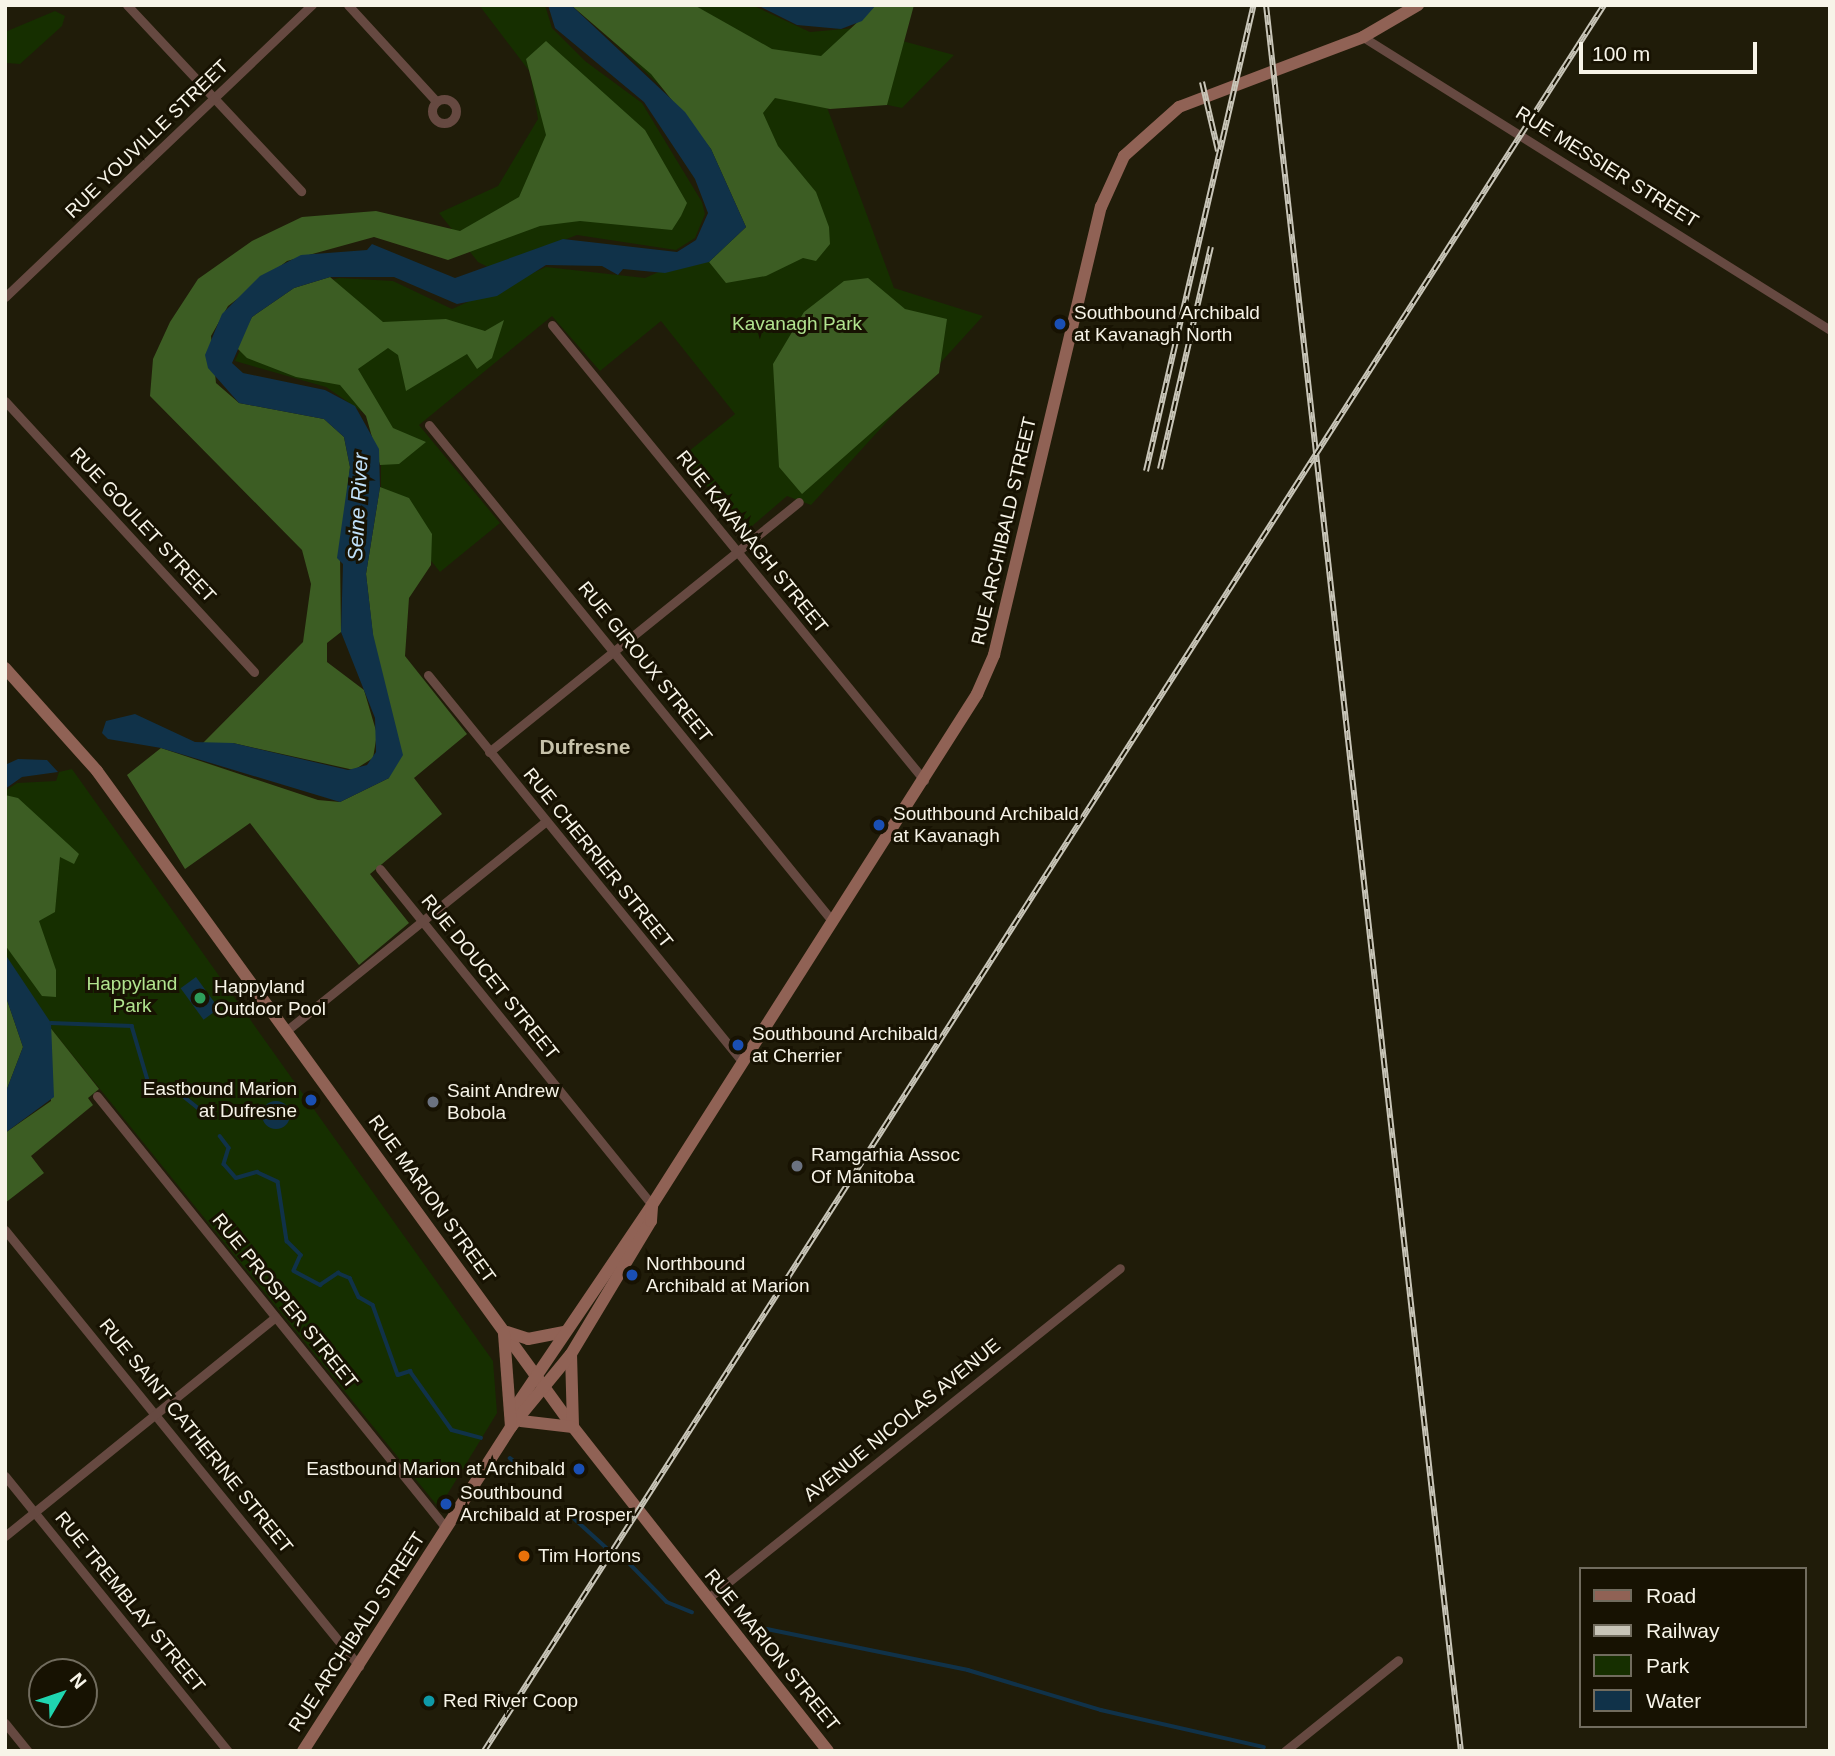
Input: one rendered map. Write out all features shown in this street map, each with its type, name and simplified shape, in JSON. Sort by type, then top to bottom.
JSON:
[{"type":"main road","name":"RUE ARCHIBALD STREET","points":[[303,1751],[482,1473],[565,1332],[652,1205],[924,780],[994,655],[1093,240],[1116,170],[1148,128],[1179,107],[1363,37],[1418,5]]},
{"type":"main road","name":"RUE MARION STREET","points":[[5,668],[40,705],[164,863],[573,1427],[828,1751]]},
{"type":"main road","name":"RUE ARCHIBALD STREET","points":[[512,1424],[546,1389],[571,1354],[651,1221],[652,1205]]},
{"type":"main road","points":[[503,1330],[522,1339],[565,1332]]},
{"type":"main road","points":[[503,1330],[512,1424],[573,1427],[571,1354]]},
{"type":"street","points":[[127,5],[216,97],[301,191]]},
{"type":"street","name":"RUE YOUVILLE STREET","points":[[5,297],[312,5]]},
{"type":"street","points":[[348,5],[435,100]]},
{"type":"street","name":"RUE MESSIER STREET","points":[[1363,37],[1830,330]]},
{"type":"street","name":"RUE KAVANAGH STREET","points":[[552,325],[924,780]]},
{"type":"street","name":"RUE GOULET STREET","points":[[5,401],[254,672]]},
{"type":"street","name":"RUE GIROUX STREET","points":[[429,425],[833,922]]},
{"type":"street","points":[[489,752],[799,502]]},
{"type":"street","name":"RUE CHERRIER STREET","points":[[428,675],[742,1062]]},
{"type":"street","points":[[286,1031],[546,821]]},
{"type":"street","name":"RUE DOUCET STREET","points":[[380,869],[652,1205]]},
{"type":"street","name":"RUE PROSPER STREET","points":[[97,1096],[446,1528]]},
{"type":"street","name":"RUE SAINT CATHERINE STREET","points":[[5,1230],[359,1665]]},
{"type":"street","name":"AVENUE NICOLAS AVENUE","points":[[707,1600],[1120,1268]]},
{"type":"street","points":[[5,1536],[275,1317]]},
{"type":"street","name":"RUE TREMBLAY STREET","points":[[5,1476],[228,1751]]},
{"type":"street","points":[[1285,1751],[1398,1660]]},
{"type":"street","points":[[5,1723],[28,1751]]},
{"type":"green space","points":[[479,5],[545,5],[552,28],[585,61],[642,103],[702,202],[705,214],[695,238],[676,250],[577,235],[490,268],[478,262],[439,213],[498,186],[538,119],[530,72]]},
{"type":"green space","points":[[571,5],[694,5],[772,49],[821,56],[876,5],[914,5],[887,105],[830,109],[775,98],[763,113],[778,146],[816,192],[829,227],[830,244],[816,261],[803,258],[766,276],[726,283],[709,262],[746,227],[711,149],[651,74]]},
{"type":"green space","name":"Kavanagh Park","points":[[575,5],[752,5],[810,32],[855,28],[954,55],[902,108],[821,91],[894,288],[983,316],[811,505],[787,496],[744,533],[683,456],[735,414],[661,321],[600,371],[552,316],[419,425],[500,523],[440,572],[381,498],[381,450],[367,415],[326,387],[235,361],[254,319],[296,290],[339,278],[393,281],[452,309],[546,267],[645,278],[750,231],[697,121]]},
{"type":"green space","points":[[55,11],[65,16],[62,26],[20,64],[7,63],[5,32]]},
{"type":"green space","points":[[546,41],[645,130],[687,203],[681,216],[672,230],[580,221],[540,226],[448,260],[374,237],[287,261],[228,306],[211,336],[216,383],[239,403],[324,419],[344,437],[350,467],[340,554],[341,632],[327,643],[327,662],[364,690],[377,734],[373,758],[354,770],[233,743],[202,744],[303,642],[311,584],[302,550],[150,396],[153,359],[170,322],[198,279],[252,241],[302,217],[376,211],[460,231],[519,197],[546,135],[526,59]]},
{"type":"green space","points":[[330,277],[383,322],[446,319],[485,331],[504,320],[492,358],[477,369],[467,354],[406,391],[398,355],[388,348],[358,369],[393,428],[426,442],[399,464],[380,465],[366,416],[340,385],[296,377],[247,358],[236,347],[252,317],[294,288]]},
{"type":"green space","points":[[868,278],[905,309],[947,319],[939,373],[802,494],[779,467],[773,364],[804,312],[844,281]]},
{"type":"green space","points":[[380,487],[409,498],[432,534],[431,565],[409,598],[405,656],[467,734],[414,778],[442,814],[370,874],[409,923],[359,965],[250,823],[185,869],[127,775],[161,748],[318,800],[340,802],[389,778],[366,574]]},
{"type":"green space","name":"Happyland Park","points":[[72,769],[493,1361],[497,1413],[439,1508],[49,1026],[5,957],[5,791],[17,783],[56,781],[59,772]]},
{"type":"green space","points":[[5,795],[18,798],[79,854],[74,864],[60,857],[55,912],[39,921],[56,970],[56,997],[42,996],[5,945]]},
{"type":"green space","points":[[5,994],[23,1047],[5,1094]]},
{"type":"green space","points":[[49,1026],[99,1089],[88,1098],[93,1105],[31,1156],[44,1173],[5,1203],[5,1133],[51,1101]]},
{"type":"water","name":"Seine River","points":[[548,5],[571,5],[685,112],[711,149],[746,227],[709,262],[665,273],[623,269],[618,275],[602,266],[546,265],[497,296],[457,304],[394,277],[330,277],[294,288],[252,317],[232,363],[243,373],[325,390],[355,406],[379,449],[380,487],[366,574],[373,634],[403,755],[389,778],[340,802],[161,748],[108,739],[102,733],[106,721],[135,714],[195,742],[233,743],[348,770],[367,765],[376,752],[375,718],[341,632],[343,564],[337,558],[350,467],[344,437],[324,419],[239,403],[208,368],[205,355],[222,314],[260,276],[301,255],[367,250],[372,244],[455,278],[563,239],[677,252],[696,240],[708,213],[695,179],[644,102],[555,28]]},
{"type":"water","points":[[757,5],[876,5],[862,21],[841,29],[797,25]]},
{"type":"water","points":[[18,759],[47,760],[58,772],[22,777],[5,789],[5,765]]},
{"type":"water","points":[[5,954],[51,1023],[54,1097],[5,1133],[5,1094],[23,1047],[5,994]]},
{"type":"water","name":"Happyland Outdoor Pool","points":[[196,977],[219,1009],[204,1020],[181,988]]},
{"type":"water","points":[[276,1101],[286,1105],[290,1115],[286,1125],[276,1129],[266,1125],[262,1115],[266,1105]]},
{"type":"waterway","points":[[51,1023],[132,1026],[150,1087],[171,1086],[202,1111]]},
{"type":"waterway","points":[[220,1136],[229,1148],[224,1164],[236,1178],[257,1172],[278,1182],[287,1241],[301,1255],[294,1271],[320,1285],[338,1273],[350,1278],[359,1297],[373,1305],[398,1375],[410,1371],[452,1430],[481,1438]]},
{"type":"waterway","points":[[510,1458],[532,1475]]},
{"type":"waterway","points":[[567,1512],[608,1549]]},
{"type":"waterway","points":[[629,1563],[667,1602],[692,1612]]},
{"type":"waterway","points":[[767,1629],[968,1670],[1101,1710],[1264,1747]]},
{"type":"railway","points":[[1146,471],[1254,5]]},
{"type":"railway","points":[[1266,5],[1461,1751]]},
{"type":"railway","points":[[484,1751],[1604,5]]},
{"type":"railway","points":[[1202,82],[1218,151]]},
{"type":"railway","points":[[1160,469],[1211,247]]},
{"type":"place","name":"Southbound Archibald at Kavanagh North","points":[[1060,324]]},
{"type":"place","name":"Southbound Archibald at Kavanagh","points":[[879,825]]},
{"type":"place","name":"Happyland Outdoor Pool","points":[[200,998]]},
{"type":"place","name":"Southbound Archibald at Cherrier","points":[[738,1045]]},
{"type":"place","name":"Eastbound Marion at Dufresne","points":[[311,1100]]},
{"type":"place","name":"Saint Andrew Bobola","points":[[433,1102]]},
{"type":"place","name":"Ramgarhia Assoc Of Manitoba","points":[[797,1166]]},
{"type":"place","name":"Northbound Archibald at Marion","points":[[632,1275]]},
{"type":"place","name":"Eastbound Marion at Archibald","points":[[579,1469]]},
{"type":"place","name":"Southbound Archibald at Prosper","points":[[446,1504]]},
{"type":"place","name":"Tim Hortons","points":[[524,1556]]},
{"type":"place","name":"Red River Coop","points":[[429,1701]]},
{"type":"district","name":"Dufresne","points":[[585,747]]}]
